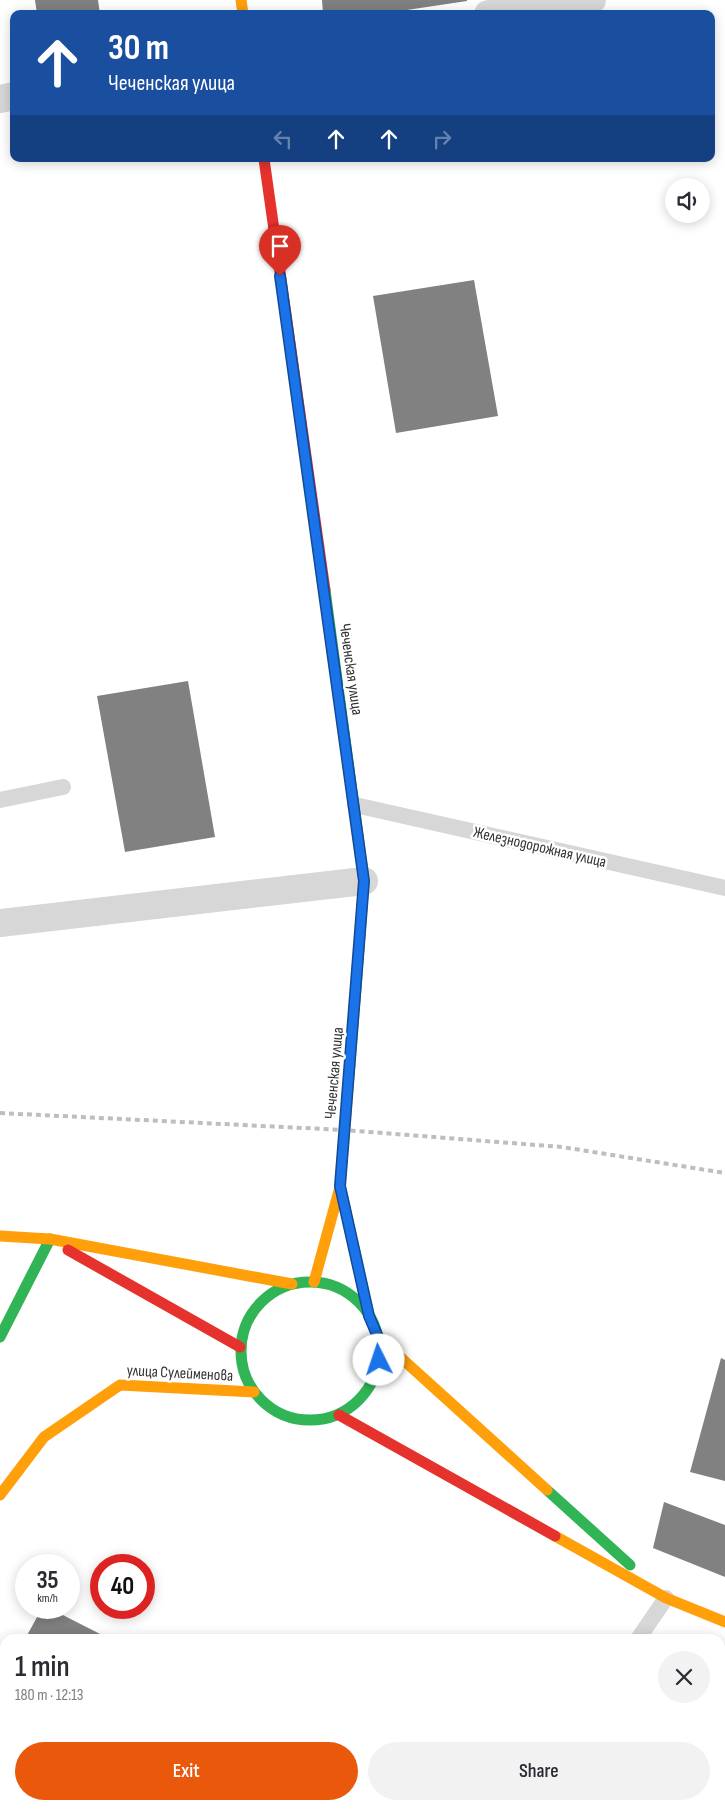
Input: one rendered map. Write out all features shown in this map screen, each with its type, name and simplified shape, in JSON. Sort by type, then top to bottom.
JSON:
[{"type":"main road","name":"Чеченская улица","points":[[264,162],[355,805],[364,881],[340,1186]]},
{"type":"main road","points":[[314,1282],[340,1186]]},
{"type":"main road","points":[[292,1284],[272,1293],[256,1307],[245,1326],[240,1347],[243,1371],[254,1392],[271,1409],[292,1419],[317,1420],[339,1415],[359,1401],[374,1376],[379,1360],[378,1337],[369,1316],[340,1186]]},
{"type":"main road","points":[[0,1236],[50,1239],[292,1284],[314,1282],[335,1287],[355,1298],[369,1316]]},
{"type":"main road","points":[[0,1337],[50,1239]]},
{"type":"main road","points":[[50,1239],[240,1347]]},
{"type":"main road","points":[[378,1337],[666,1598]]},
{"type":"main road","name":"улица Сулейменова","points":[[0,1495],[44,1436],[120,1385],[254,1392]]},
{"type":"main road","points":[[339,1415],[666,1598],[725,1622]]},
{"type":"street","points":[[518,10],[592,0]]},
{"type":"street","points":[[0,923],[364,881]]},
{"type":"lane","points":[[0,800],[64,787]]},
{"type":"lane","name":"Железнодорожная улица","points":[[355,805],[725,888]]},
{"type":"lane","points":[[641,1634],[666,1598]]},
{"type":"building","points":[[35,0],[98,0],[99,10],[36,10]]},
{"type":"building","points":[[322,0],[467,0],[407,10],[323,10]]},
{"type":"building","points":[[474,280],[498,416],[396,433],[373,296]]},
{"type":"building","points":[[188,681],[215,837],[125,852],[97,696]]},
{"type":"building","points":[[721,1358],[725,1360],[725,1481],[690,1472]]},
{"type":"building","points":[[664,1502],[725,1525],[725,1577],[653,1548]]},
{"type":"building","points":[[36,1619],[71,1619],[100,1634],[28,1634]]},
{"type":"railway","points":[[0,1113],[344,1130],[562,1147],[725,1173]]},
{"type":"traffic: fast","points":[[325,590],[364,881],[355,1000]]},
{"type":"traffic: fast","points":[[341,1190],[369,1316]]},
{"type":"traffic: fast","points":[[0,1337],[50,1239]]},
{"type":"traffic: fast","points":[[310,1282],[336,1287],[359,1302],[374,1325],[379,1351],[374,1377],[359,1400],[336,1415],[310,1420],[284,1415],[261,1400],[246,1377],[241,1351],[246,1325],[261,1302],[284,1287],[310,1282]]},
{"type":"traffic: fast","points":[[547,1490],[630,1565]]},
{"type":"traffic: slow","points":[[241,0],[242,10]]},
{"type":"traffic: slow","points":[[314,1282],[340,1187],[355,1000]]},
{"type":"traffic: slow","points":[[0,1236],[50,1239],[292,1284]]},
{"type":"traffic: slow","points":[[378,1337],[547,1490]]},
{"type":"traffic: slow","points":[[0,1495],[44,1437],[120,1385],[254,1392]]},
{"type":"traffic: slow","points":[[555,1536],[666,1598],[725,1622]]},
{"type":"traffic: jam","points":[[264,162],[325,590]]},
{"type":"traffic: jam","points":[[68,1250],[240,1347]]},
{"type":"traffic: jam","points":[[339,1415],[555,1536]]},
{"type":"route","points":[[280,276],[355,805],[364,881],[340,1186],[369,1316],[378,1337],[379,1360]]}]
